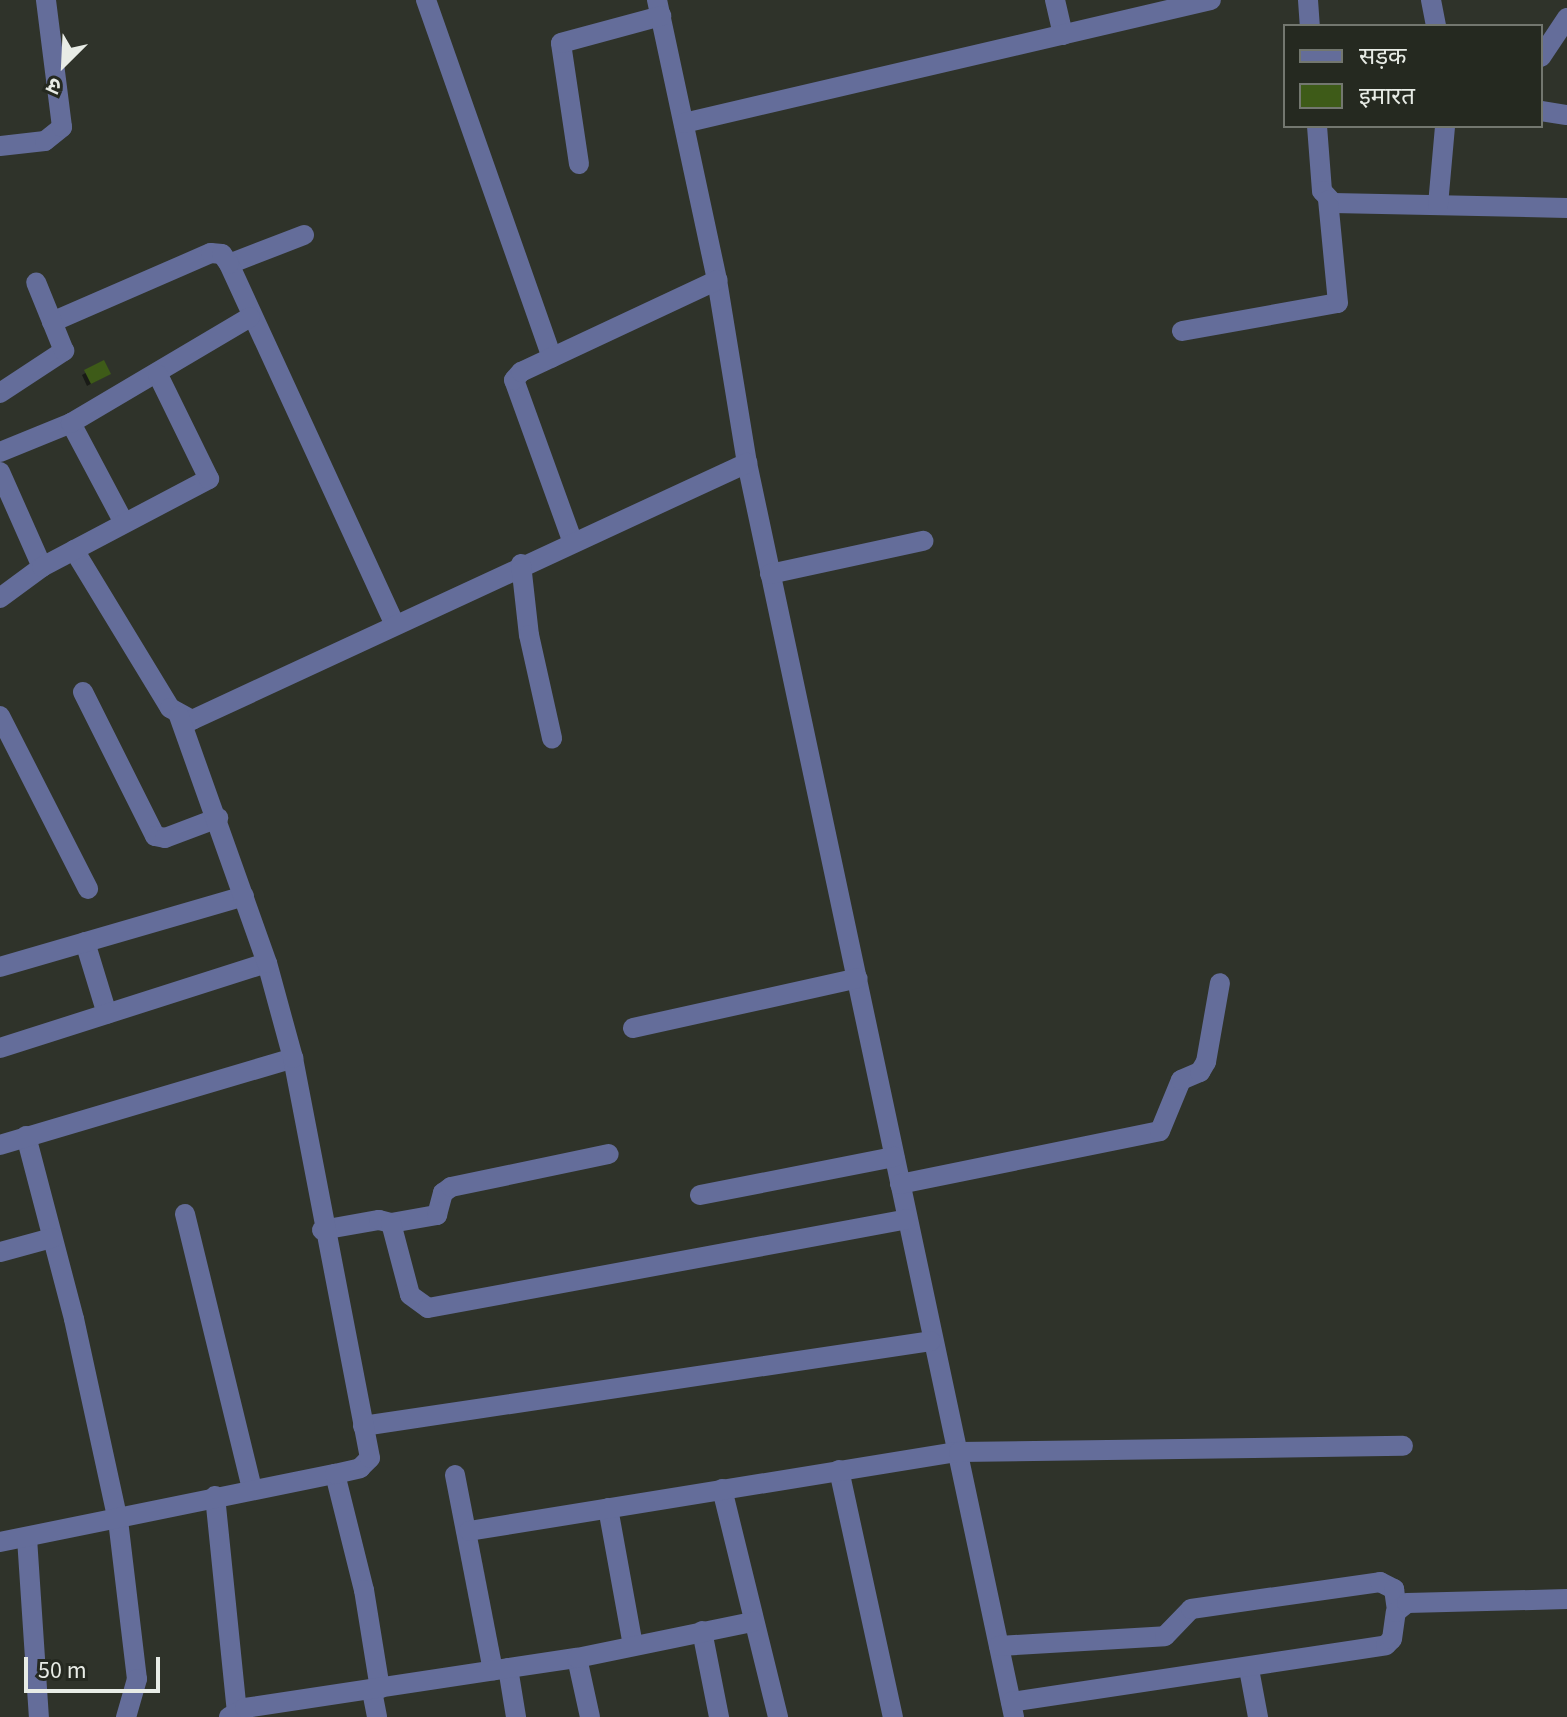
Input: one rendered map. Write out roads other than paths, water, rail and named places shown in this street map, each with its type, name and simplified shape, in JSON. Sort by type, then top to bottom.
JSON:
[{"type":"street","points":[[0,146],[45,141],[62,127],[46,0]]},
{"type":"street","points":[[426,0],[552,357]]},
{"type":"street","points":[[1055,0],[1063,35]]},
{"type":"street","points":[[684,123],[1211,0]]},
{"type":"street","points":[[1308,0],[1310,24]]},
{"type":"street","points":[[1431,0],[1436,24]]},
{"type":"street","points":[[579,164],[561,43],[659,8],[717,280],[747,463],[770,574],[858,978],[931,1341],[959,1452],[999,1646],[1013,1709],[1386,1645],[1392,1639],[1397,1610],[1394,1589],[1380,1582],[1191,1609],[1165,1636],[999,1646]]},
{"type":"street","points":[[1543,54],[1567,18]]},
{"type":"street","points":[[1543,111],[1567,115]]},
{"type":"street","points":[[1182,331],[1338,303],[1328,200],[1322,191],[1317,128]]},
{"type":"street","points":[[1438,205],[1445,128]]},
{"type":"street","points":[[1328,200],[1567,208]]},
{"type":"street","points":[[229,264],[304,235]]},
{"type":"street","points":[[52,322],[211,253],[222,254],[394,622]]},
{"type":"street","points":[[572,540],[514,380],[552,357],[717,280]]},
{"type":"street","points":[[0,393],[61,357],[63,345],[36,282]]},
{"type":"street","points":[[0,452],[71,423],[158,375],[250,317]]},
{"type":"street","points":[[0,598],[42,567],[123,521],[209,479],[158,375]]},
{"type":"street","points":[[71,423],[123,521]]},
{"type":"street","points":[[179,716],[196,719],[394,622],[747,463]]},
{"type":"street","points":[[0,472],[42,567]]},
{"type":"street","points":[[770,574],[923,541]]},
{"type":"street","points":[[0,1542],[335,1474],[360,1468],[370,1458],[322,1230],[293,1058],[267,963],[218,818],[179,716],[74,550]]},
{"type":"street","points":[[521,564],[529,635],[552,738]]},
{"type":"street","points":[[83,692],[155,836],[165,838],[218,818]]},
{"type":"street","points":[[0,716],[88,889]]},
{"type":"street","points":[[0,967],[244,896]]},
{"type":"street","points":[[85,942],[107,1014]]},
{"type":"street","points":[[0,1048],[267,963]]},
{"type":"street","points":[[633,1028],[858,978]]},
{"type":"street","points":[[900,1184],[1160,1131],[1181,1080],[1200,1072],[1206,1062],[1220,983]]},
{"type":"street","points":[[0,1145],[293,1058]]},
{"type":"street","points":[[26,1136],[118,1520],[137,1679],[126,1717]]},
{"type":"street","points":[[322,1230],[379,1220],[391,1223],[437,1215],[443,1193],[451,1187],[609,1154]]},
{"type":"street","points":[[700,1195],[894,1157]]},
{"type":"street","points":[[185,1214],[252,1489]]},
{"type":"street","points":[[391,1223],[410,1295],[428,1308],[907,1219]]},
{"type":"street","points":[[0,1252],[52,1238]]},
{"type":"street","points":[[363,1426],[931,1341]]},
{"type":"street","points":[[469,1531],[959,1452],[1403,1446]]},
{"type":"street","points":[[839,1470],[893,1717]]},
{"type":"street","points":[[335,1474],[364,1590],[377,1717]]},
{"type":"street","points":[[455,1475],[500,1669],[516,1717]]},
{"type":"street","points":[[722,1489],[778,1717]]},
{"type":"street","points":[[215,1496],[233,1714],[577,1658],[753,1622]]},
{"type":"street","points":[[608,1508],[633,1646]]},
{"type":"street","points":[[27,1538],[39,1717]]},
{"type":"street","points":[[1397,1610],[1407,1603],[1567,1599]]},
{"type":"street","points":[[702,1631],[719,1717]]},
{"type":"street","points":[[577,1658],[590,1717]]},
{"type":"street","points":[[1249,1669],[1258,1717]]}]
